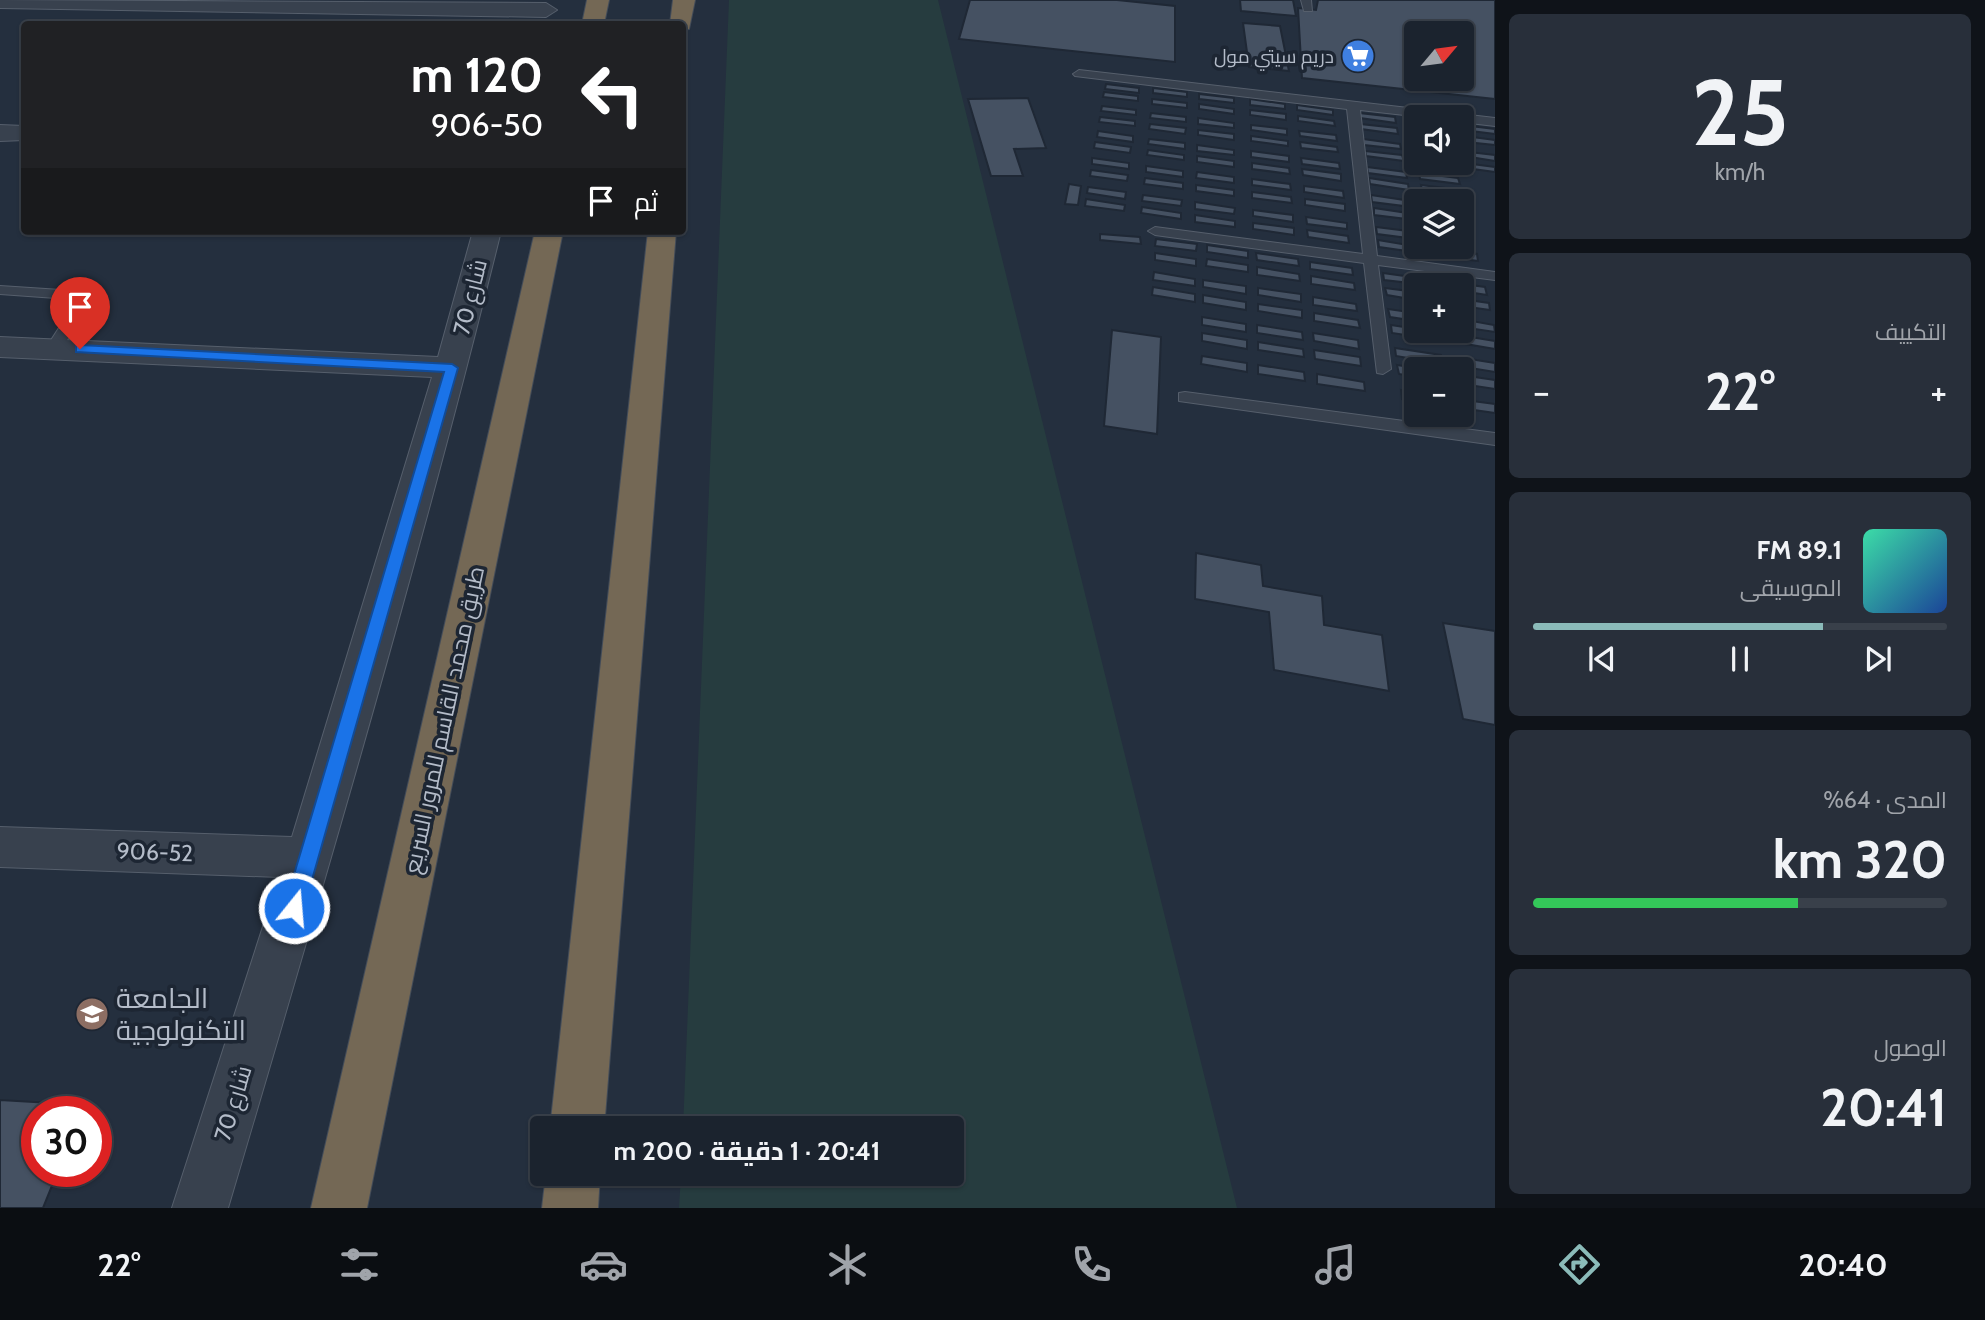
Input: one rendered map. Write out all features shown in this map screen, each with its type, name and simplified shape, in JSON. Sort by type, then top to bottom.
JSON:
[{"type":"highway","points":[[594,21],[598,0]]},
{"type":"highway","points":[[681,21],[684,0]]},
{"type":"highway","name":"طريق محمد القاسم للمرور السريع","points":[[339,1208],[548,235]]},
{"type":"highway","points":[[578,1116],[662,235]]},
{"type":"highway","points":[[570,1208],[572,1186]]},
{"type":"street","points":[[0,2],[546,12]]},
{"type":"street","points":[[0,133],[21,133]]},
{"type":"street","name":"شارع 70","points":[[200,1208],[309,858],[452,368],[485,235]]},
{"type":"street","points":[[0,347],[452,368]]},
{"type":"street","name":"906-52","points":[[0,846],[309,858]]},
{"type":"lane","points":[[1079,74],[1404,112]]},
{"type":"lane","points":[[1353,106],[1383,369]]},
{"type":"lane","points":[[1474,120],[1495,122]]},
{"type":"lane","points":[[1155,231],[1495,276]]},
{"type":"lane","points":[[0,290],[76,295],[81,306],[54,348]]},
{"type":"lane","points":[[1185,397],[1495,439]]},
{"type":"green space","points":[[729,0],[938,0],[1237,1208],[679,1208],[680,1186],[964,1186],[964,1116],[684,1116]]},
{"type":"building","points":[[970,0],[1117,0],[1175,6],[1175,62],[959,39]]},
{"type":"building","points":[[1240,0],[1293,0],[1296,16],[1241,11]]},
{"type":"building","name":"دريم سيتي مول","points":[[1318,0],[1495,0],[1495,99],[1421,91],[1474,91],[1474,21],[1404,21],[1404,89],[1302,78],[1298,8],[1316,10]]},
{"type":"building","points":[[1243,23],[1280,26],[1289,71],[1249,67]]},
{"type":"building","points":[[1106,84],[1139,88],[1139,93],[1105,89]]},
{"type":"building","points":[[1153,88],[1187,92],[1187,97],[1153,93]]},
{"type":"building","points":[[1104,92],[1138,96],[1138,101],[1103,97]]},
{"type":"building","points":[[1199,94],[1234,98],[1234,103],[1199,99]]},
{"type":"building","points":[[1028,98],[1046,148],[1014,149],[1023,176],[991,176],[968,99]]},
{"type":"building","points":[[1152,99],[1187,103],[1187,108],[1152,104]]},
{"type":"building","points":[[1250,99],[1285,104],[1285,109],[1250,105]]},
{"type":"building","points":[[1199,104],[1234,109],[1234,114],[1199,109]]},
{"type":"building","points":[[1297,105],[1333,110],[1333,115],[1297,110]]},
{"type":"building","points":[[1102,106],[1136,110],[1136,115],[1101,111]]},
{"type":"building","points":[[1250,110],[1286,114],[1286,120],[1250,115]]},
{"type":"building","points":[[1151,113],[1186,117],[1186,122],[1150,118]]},
{"type":"building","points":[[1359,113],[1395,117],[1396,123],[1360,118]]},
{"type":"building","points":[[1298,116],[1334,121],[1335,126],[1298,121]]},
{"type":"building","points":[[1100,117],[1135,121],[1135,126],[1099,122]]},
{"type":"building","points":[[1198,118],[1234,123],[1234,128],[1198,124]]},
{"type":"building","points":[[1150,124],[1186,128],[1185,134],[1149,129]]},
{"type":"building","points":[[1360,124],[1397,128],[1398,134],[1361,129]]},
{"type":"building","points":[[1251,125],[1287,129],[1287,135],[1251,130]]},
{"type":"building","points":[[1474,126],[1495,129],[1495,134],[1474,131]]},
{"type":"building","points":[[1198,130],[1234,134],[1234,140],[1198,135]]},
{"type":"building","points":[[1098,131],[1133,136],[1133,142],[1097,137]]},
{"type":"building","points":[[1299,131],[1336,135],[1337,141],[1300,136]]},
{"type":"building","points":[[1251,136],[1288,141],[1288,146],[1251,141]]},
{"type":"building","points":[[1474,137],[1495,140],[1495,145],[1474,143]]},
{"type":"building","points":[[1149,139],[1185,143],[1185,149],[1148,144]]},
{"type":"building","points":[[1363,139],[1400,144],[1401,149],[1364,145]]},
{"type":"building","points":[[1095,142],[1131,147],[1130,153],[1094,148]]},
{"type":"building","points":[[1300,142],[1337,147],[1338,152],[1301,148]]},
{"type":"building","points":[[1197,145],[1234,150],[1234,155],[1197,151]]},
{"type":"building","points":[[1148,150],[1184,155],[1184,160],[1147,155]]},
{"type":"building","points":[[1251,151],[1289,156],[1289,162],[1251,157]]},
{"type":"building","points":[[1365,151],[1402,155],[1404,161],[1366,156]]},
{"type":"building","points":[[1474,153],[1495,155],[1495,161],[1474,158]]},
{"type":"building","points":[[1197,156],[1234,161],[1234,167],[1197,162]]},
{"type":"building","points":[[1092,158],[1129,163],[1129,169],[1092,164]]},
{"type":"building","points":[[1301,158],[1339,163],[1340,169],[1302,164]]},
{"type":"building","points":[[1252,163],[1289,168],[1290,174],[1252,169]]},
{"type":"building","points":[[1474,164],[1495,167],[1495,172],[1474,169]]},
{"type":"building","points":[[1146,166],[1183,171],[1183,177],[1146,172]]},
{"type":"building","points":[[1367,167],[1404,172],[1407,178],[1368,173]]},
{"type":"building","points":[[1302,169],[1341,174],[1341,181],[1303,175]]},
{"type":"building","points":[[1091,170],[1128,175],[1127,181],[1090,176]]},
{"type":"building","points":[[1197,172],[1234,177],[1234,183],[1196,178]]},
{"type":"building","points":[[1419,175],[1435,175],[1458,178],[1460,184],[1420,179]]},
{"type":"building","points":[[1145,178],[1183,183],[1183,189],[1144,184]]},
{"type":"building","points":[[1369,178],[1408,184],[1409,189],[1404,189],[1370,184]]},
{"type":"building","points":[[1252,179],[1290,184],[1291,190],[1252,185]]},
{"type":"building","points":[[1069,184],[1081,186],[1078,205],[1065,204]]},
{"type":"building","points":[[1196,185],[1234,190],[1234,196],[1196,191]]},
{"type":"building","points":[[1421,185],[1453,189],[1422,189]]},
{"type":"building","points":[[1304,186],[1343,191],[1344,198],[1304,192]]},
{"type":"building","points":[[1088,187],[1126,192],[1125,199],[1087,193]]},
{"type":"building","points":[[1252,192],[1291,197],[1292,203],[1252,198]]},
{"type":"building","points":[[1143,195],[1182,200],[1181,206],[1142,201]]},
{"type":"building","points":[[1371,195],[1404,200],[1404,206],[1372,202]]},
{"type":"building","points":[[1086,199],[1125,205],[1124,211],[1085,206]]},
{"type":"building","points":[[1305,199],[1345,204],[1345,211],[1305,205]]},
{"type":"building","points":[[1195,202],[1235,208],[1234,214],[1195,209]]},
{"type":"building","points":[[1142,207],[1181,213],[1181,219],[1141,213]]},
{"type":"building","points":[[1374,208],[1404,212],[1404,219],[1374,215]]},
{"type":"building","points":[[1253,210],[1293,215],[1293,222],[1253,216]]},
{"type":"building","points":[[1195,215],[1235,221],[1235,227],[1195,222]]},
{"type":"building","points":[[1306,217],[1347,223],[1347,229],[1307,224]]},
{"type":"building","points":[[1253,223],[1294,228],[1294,235],[1253,229]]},
{"type":"building","points":[[1376,227],[1404,230],[1404,237],[1377,234]]},
{"type":"building","points":[[1307,230],[1348,236],[1349,243],[1308,237]]},
{"type":"building","points":[[1100,234],[1140,237],[1141,244],[1100,240]]},
{"type":"building","points":[[1156,239],[1197,244],[1196,251],[1155,246]]},
{"type":"building","points":[[1378,240],[1404,244],[1404,251],[1379,247]]},
{"type":"building","points":[[1207,245],[1248,251],[1248,258],[1207,252]]},
{"type":"building","points":[[1155,253],[1196,259],[1196,266],[1155,260]]},
{"type":"building","points":[[1256,253],[1298,259],[1299,266],[1257,260]]},
{"type":"building","points":[[1474,254],[1477,254],[1478,261],[1464,259],[1474,259]]},
{"type":"building","points":[[1207,259],[1248,265],[1248,272],[1206,266]]},
{"type":"building","points":[[1310,262],[1352,268],[1353,275],[1310,269]]},
{"type":"building","points":[[1257,267],[1299,274],[1300,281],[1257,275]]},
{"type":"building","points":[[1154,272],[1195,279],[1195,286],[1153,280]]},
{"type":"building","points":[[1383,273],[1404,276],[1404,282],[1384,280]]},
{"type":"building","points":[[1311,276],[1354,283],[1355,290],[1311,284]]},
{"type":"building","points":[[1203,280],[1246,286],[1246,294],[1203,287]]},
{"type":"building","points":[[1474,286],[1485,287],[1487,295],[1474,293]]},
{"type":"building","points":[[1153,287],[1195,294],[1195,302],[1152,295]]},
{"type":"building","points":[[1258,288],[1301,294],[1301,302],[1258,295]]},
{"type":"building","points":[[1385,288],[1404,290],[1404,298],[1387,295]]},
{"type":"building","points":[[1203,295],[1246,302],[1246,310],[1203,303]]},
{"type":"building","points":[[1313,297],[1356,304],[1357,311],[1313,305]]},
{"type":"building","points":[[1474,301],[1489,303],[1490,310],[1474,308]]},
{"type":"building","points":[[1258,304],[1302,310],[1302,318],[1258,311]]},
{"type":"building","points":[[1388,309],[1404,311],[1404,319],[1390,317]]},
{"type":"building","points":[[1314,313],[1358,320],[1360,328],[1314,321]]},
{"type":"building","points":[[1202,317],[1246,324],[1246,332],[1202,325]]},
{"type":"building","points":[[1474,321],[1494,325],[1495,332],[1474,329]]},
{"type":"building","points":[[1257,325],[1302,332],[1303,340],[1257,333]]},
{"type":"building","points":[[1391,325],[1404,327],[1404,335],[1392,333]]},
{"type":"building","points":[[1112,330],[1161,337],[1157,434],[1104,426]]},
{"type":"building","points":[[1202,333],[1247,340],[1247,349],[1202,341]]},
{"type":"building","points":[[1313,333],[1358,340],[1359,349],[1314,341]]},
{"type":"building","points":[[1474,338],[1495,341],[1495,349],[1460,343],[1474,343]]},
{"type":"building","points":[[1258,342],[1303,349],[1304,357],[1258,350]]},
{"type":"building","points":[[1395,348],[1441,357],[1404,357],[1396,356]]},
{"type":"building","points":[[1314,350],[1360,357],[1361,366],[1315,359]]},
{"type":"building","points":[[1202,356],[1247,363],[1247,372],[1201,364]]},
{"type":"building","points":[[1474,360],[1495,363],[1495,372],[1474,369]]},
{"type":"building","points":[[1258,365],[1304,372],[1305,381],[1258,374]]},
{"type":"building","points":[[1397,365],[1404,366],[1404,375],[1399,374]]},
{"type":"building","points":[[1317,374],[1364,382],[1365,391],[1317,384]]},
{"type":"building","points":[[1474,377],[1495,380],[1495,389],[1474,386]]},
{"type":"building","points":[[1474,401],[1495,404],[1495,413],[1474,410]]},
{"type":"building","points":[[1196,553],[1261,565],[1263,586],[1322,596],[1324,625],[1382,635],[1389,691],[1274,670],[1269,612],[1195,599]]},
{"type":"building","points":[[1443,623],[1495,631],[1495,725],[1463,719]]},
{"type":"building","points":[[0,1100],[21,1101],[21,1187],[52,1187],[43,1208],[0,1208]]},
{"type":"place","name":"دريم سيتي مول","points":[[1358,56]]},
{"type":"place","name":"الجامعة التكنولوجية","points":[[92,1014]]},
{"type":"route","points":[[80,349],[452,368],[294,908]]}]
